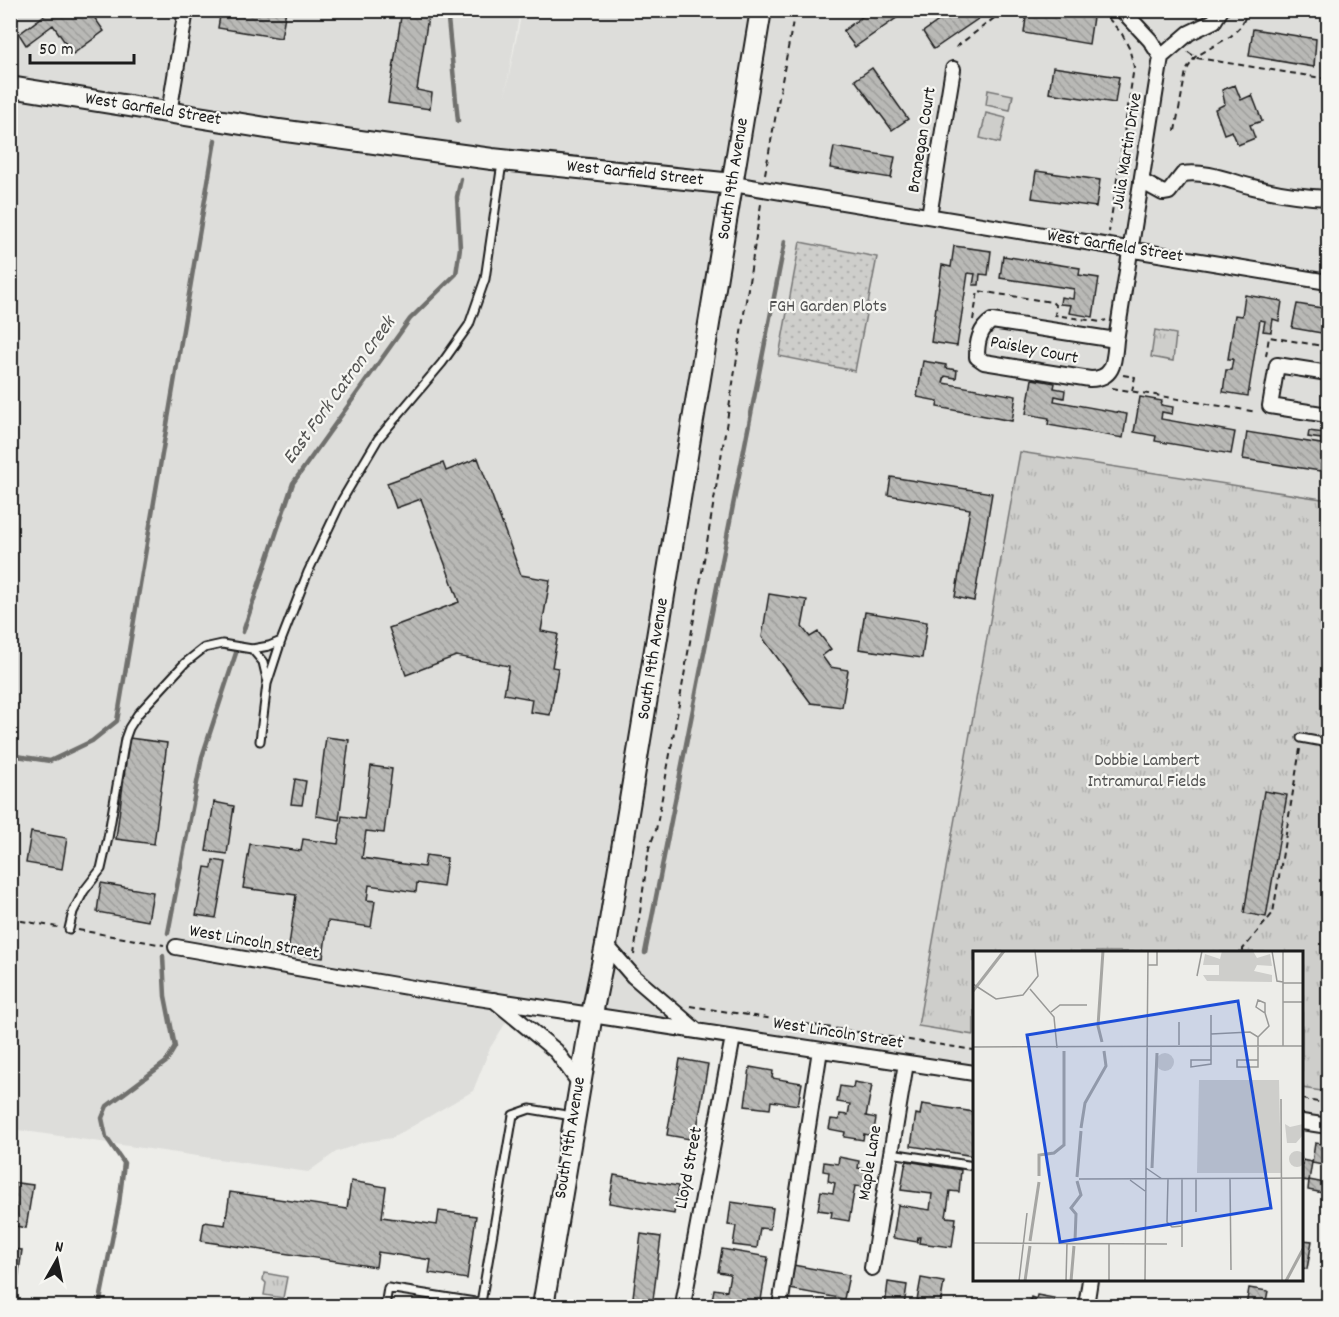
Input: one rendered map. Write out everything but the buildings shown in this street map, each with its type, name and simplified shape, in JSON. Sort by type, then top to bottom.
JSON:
[{"type":"main road","name":"South 19th Avenue","points":[[543,1306],[574,1117],[606,945],[761,10]]},
{"type":"main road","name":"West Garfield Street","points":[[10,87],[169,113],[502,160],[733,184]]},
{"type":"street","points":[[169,113],[186,10]]},
{"type":"street","points":[[1122,10],[1150,40],[1161,57],[1188,33],[1214,21],[1220,15],[1221,10]]},
{"type":"street","name":"Julia Martin Drive","points":[[1131,244],[1161,57]]},
{"type":"street","name":"Branegan Court","points":[[929,216],[952,69]]},
{"type":"street","points":[[1141,181],[1163,193],[1169,192],[1183,174],[1188,173],[1300,195],[1329,198]]},
{"type":"street","name":"West Garfield Street","points":[[733,184],[929,216],[1131,244],[1329,282]]},
{"type":"street","points":[[1109,373],[1113,363],[1131,244]]},
{"type":"street","name":"Paisley Court","points":[[1109,373],[1100,379],[1090,380],[996,365],[984,362],[977,357],[977,346],[984,325],[992,321],[1116,340]]},
{"type":"street","points":[[1329,373],[1277,365],[1270,406],[1329,415]]},
{"type":"street","points":[[606,945],[633,976],[697,1031]]},
{"type":"street","name":"West Lincoln Street","points":[[176,947],[419,989],[973,1073]]},
{"type":"street","points":[[493,999],[556,1051],[580,1084]]},
{"type":"street","name":"Lloyd Street","points":[[684,1306],[732,1036]]},
{"type":"street","points":[[780,1306],[820,1050]]},
{"type":"street","name":"Maple Lane","points":[[872,1268],[906,1063]]},
{"type":"street","points":[[1303,1122],[1329,1126]]},
{"type":"street","points":[[1086,1306],[1090,1281]]},
{"type":"lane","points":[[260,741],[267,684],[281,641],[325,533],[359,469],[378,439],[442,363],[469,325],[485,279],[502,160]]},
{"type":"lane","points":[[69,929],[72,912],[101,869],[129,728],[138,714],[185,663],[204,648],[222,644],[252,650],[281,641]]},
{"type":"lane","points":[[252,650],[263,662],[267,684]]},
{"type":"lane","points":[[1301,738],[1329,743]]},
{"type":"lane","points":[[385,1306],[388,1288],[481,1303],[513,1115],[530,1109],[574,1117]]},
{"type":"lane","points":[[891,1153],[973,1166]]},
{"type":"path","points":[[635,958],[633,951],[650,848],[656,830],[690,649],[763,189],[795,10]]},
{"type":"path","points":[[956,47],[1002,10]]},
{"type":"path","points":[[1101,10],[1122,34],[1134,67],[1129,112],[1108,232],[1131,244]]},
{"type":"path","points":[[1175,131],[1186,71],[1195,57],[1232,36],[1241,26],[1249,10]]},
{"type":"path","points":[[1176,43],[1195,57],[1329,79]]},
{"type":"path","points":[[1109,373],[1135,377],[1132,392]]},
{"type":"path","points":[[1243,951],[1273,913],[1301,738]]},
{"type":"path","name":"West Lincoln Street","points":[[10,919],[176,947]]},
{"type":"path","points":[[690,1006],[973,1050]]},
{"type":"path","points":[[1303,1100],[1329,1104]]},
{"type":"shaded area","points":[[11,11],[520,11],[505,95],[522,11],[1328,11],[1328,1126],[1303,1122],[1303,951],[973,951],[973,1073],[518,1003],[490,1048],[473,1091],[392,1138],[364,1142],[336,1152],[308,1172],[11,1129]]},
{"type":"green space","points":[[988,90],[1013,95],[1010,110],[986,105]]},
{"type":"green space","points":[[986,113],[1006,118],[1000,143],[980,138]]},
{"type":"green space","name":"FGH Garden Plots","points":[[800,242],[877,257],[855,371],[779,356]]},
{"type":"green space","points":[[1155,330],[1176,334],[1173,361],[1151,357]]},
{"type":"green space","name":"Dobbie Lambert Intramural Fields","points":[[1020,452],[1328,500],[1328,1092],[1303,1088],[1303,951],[973,951],[973,1035],[918,1026]]},
{"type":"green space","points":[[264,1273],[287,1277],[283,1298],[264,1295],[266,1283],[263,1280]]},
{"type":"waterway","name":"East Fork Catron Creek","points":[[450,10],[448,19],[458,121]]},
{"type":"waterway","points":[[10,755],[50,761],[92,741],[117,721],[215,140]]},
{"type":"waterway","name":"East Fork Catron Creek","points":[[243,632],[293,483],[410,319],[456,274],[460,248],[457,197],[461,179]]},
{"type":"waterway","points":[[645,953],[785,241]]},
{"type":"waterway","name":"East Fork Catron Creek","points":[[168,933],[202,757],[236,653]]},
{"type":"waterway","name":"East Fork Catron Creek","points":[[99,1306],[119,1204],[124,1163],[106,1137],[102,1118],[107,1106],[166,1062],[175,1047],[165,996],[163,956]]}]
